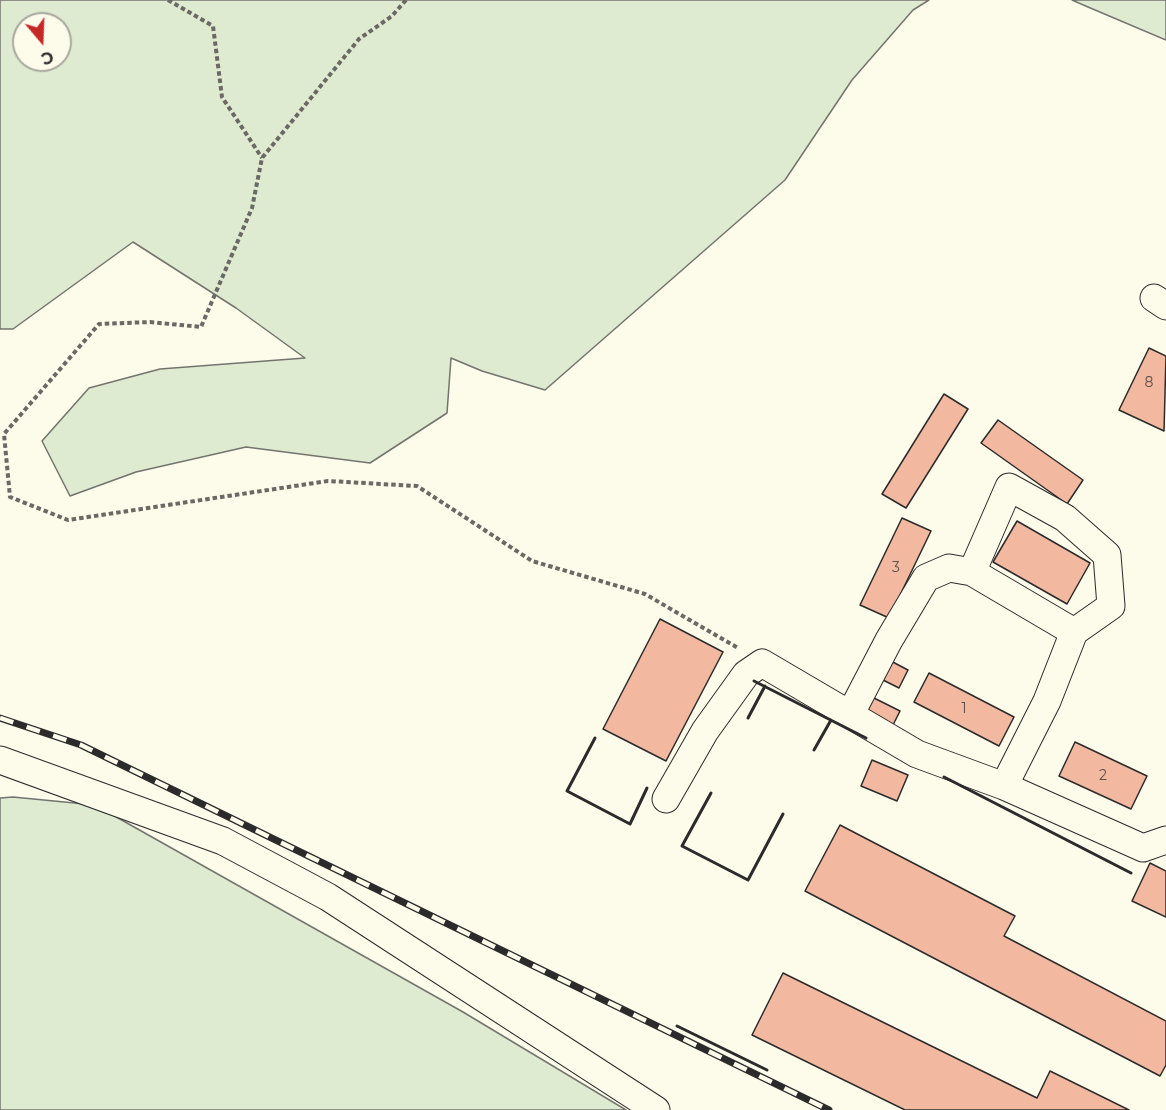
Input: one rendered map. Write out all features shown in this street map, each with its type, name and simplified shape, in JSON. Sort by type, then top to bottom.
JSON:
[{"type":"street","points":[[972,572],[1009,487],[1065,518],[1107,555],[1111,606],[1074,632],[1047,700],[1004,786]]},
{"type":"street","points":[[851,713],[889,640],[926,578],[949,568],[972,572],[1074,632]]},
{"type":"street","points":[[666,799],[705,731],[746,674],[762,663],[851,713],[917,754],[1004,786],[1143,848],[1166,840]]},
{"type":"street","points":[[0,760],[223,841],[297,880],[328,897],[656,1110]]},
{"type":"path","points":[[168,0],[213,26],[222,97],[262,158]]},
{"type":"path","points":[[406,0],[392,16],[359,39],[262,158],[252,208],[201,327],[150,322],[99,324],[4,435],[10,497],[68,520],[328,481],[417,486],[532,561],[645,594],[762,663]]},
{"type":"green space","points":[[0,0],[929,0],[913,10],[852,80],[785,180],[545,390],[482,371],[451,358],[447,413],[370,463],[246,447],[136,472],[70,496],[42,441],[89,388],[160,369],[305,358],[236,308],[133,242],[13,329],[0,329]]},
{"type":"green space","points":[[1072,0],[1166,0],[1166,40],[1088,7]]},
{"type":"green space","points":[[13,797],[95,805],[463,1012],[626,1110],[0,1110],[0,798]]},
{"type":"building","points":[[1149,348],[1166,356],[1164,431],[1119,410]]},
{"type":"building","points":[[944,394],[968,409],[906,508],[882,494]]},
{"type":"building","points":[[998,420],[1083,480],[1067,504],[981,443]]},
{"type":"building","points":[[902,518],[931,531],[889,618],[860,605]]},
{"type":"building","points":[[1017,521],[1090,563],[1067,604],[993,562]]},
{"type":"building","points":[[660,619],[723,652],[666,761],[603,729]]},
{"type":"building","points":[[887,659],[908,670],[899,688],[877,677]]},
{"type":"building","points":[[929,673],[1014,717],[999,746],[914,702]]},
{"type":"building","points":[[870,696],[900,711],[893,725],[863,711]]},
{"type":"building","points":[[1075,742],[1147,776],[1131,809],[1059,776]]},
{"type":"building","points":[[872,760],[908,775],[897,801],[861,786]]},
{"type":"building","points":[[840,825],[1015,916],[1004,936],[1166,1021],[1166,1065],[1160,1076],[805,891]]},
{"type":"building","points":[[1150,863],[1166,871],[1166,917],[1132,901]]},
{"type":"building","points":[[783,973],[1037,1098],[1050,1071],[1129,1110],[905,1110],[752,1035]]},
{"type":"railway","points":[[0,718],[81,745],[829,1110]]},
{"type":"wall","points":[[754,681],[866,738]]},
{"type":"wall","points":[[748,718],[765,686]]},
{"type":"wall","points":[[814,750],[831,720]]},
{"type":"wall","points":[[595,738],[567,791],[630,824],[647,788]]},
{"type":"wall","points":[[944,777],[1131,873]]},
{"type":"wall","points":[[711,793],[682,846],[748,880],[783,814]]},
{"type":"wall","points":[[677,1026],[767,1070]]}]
